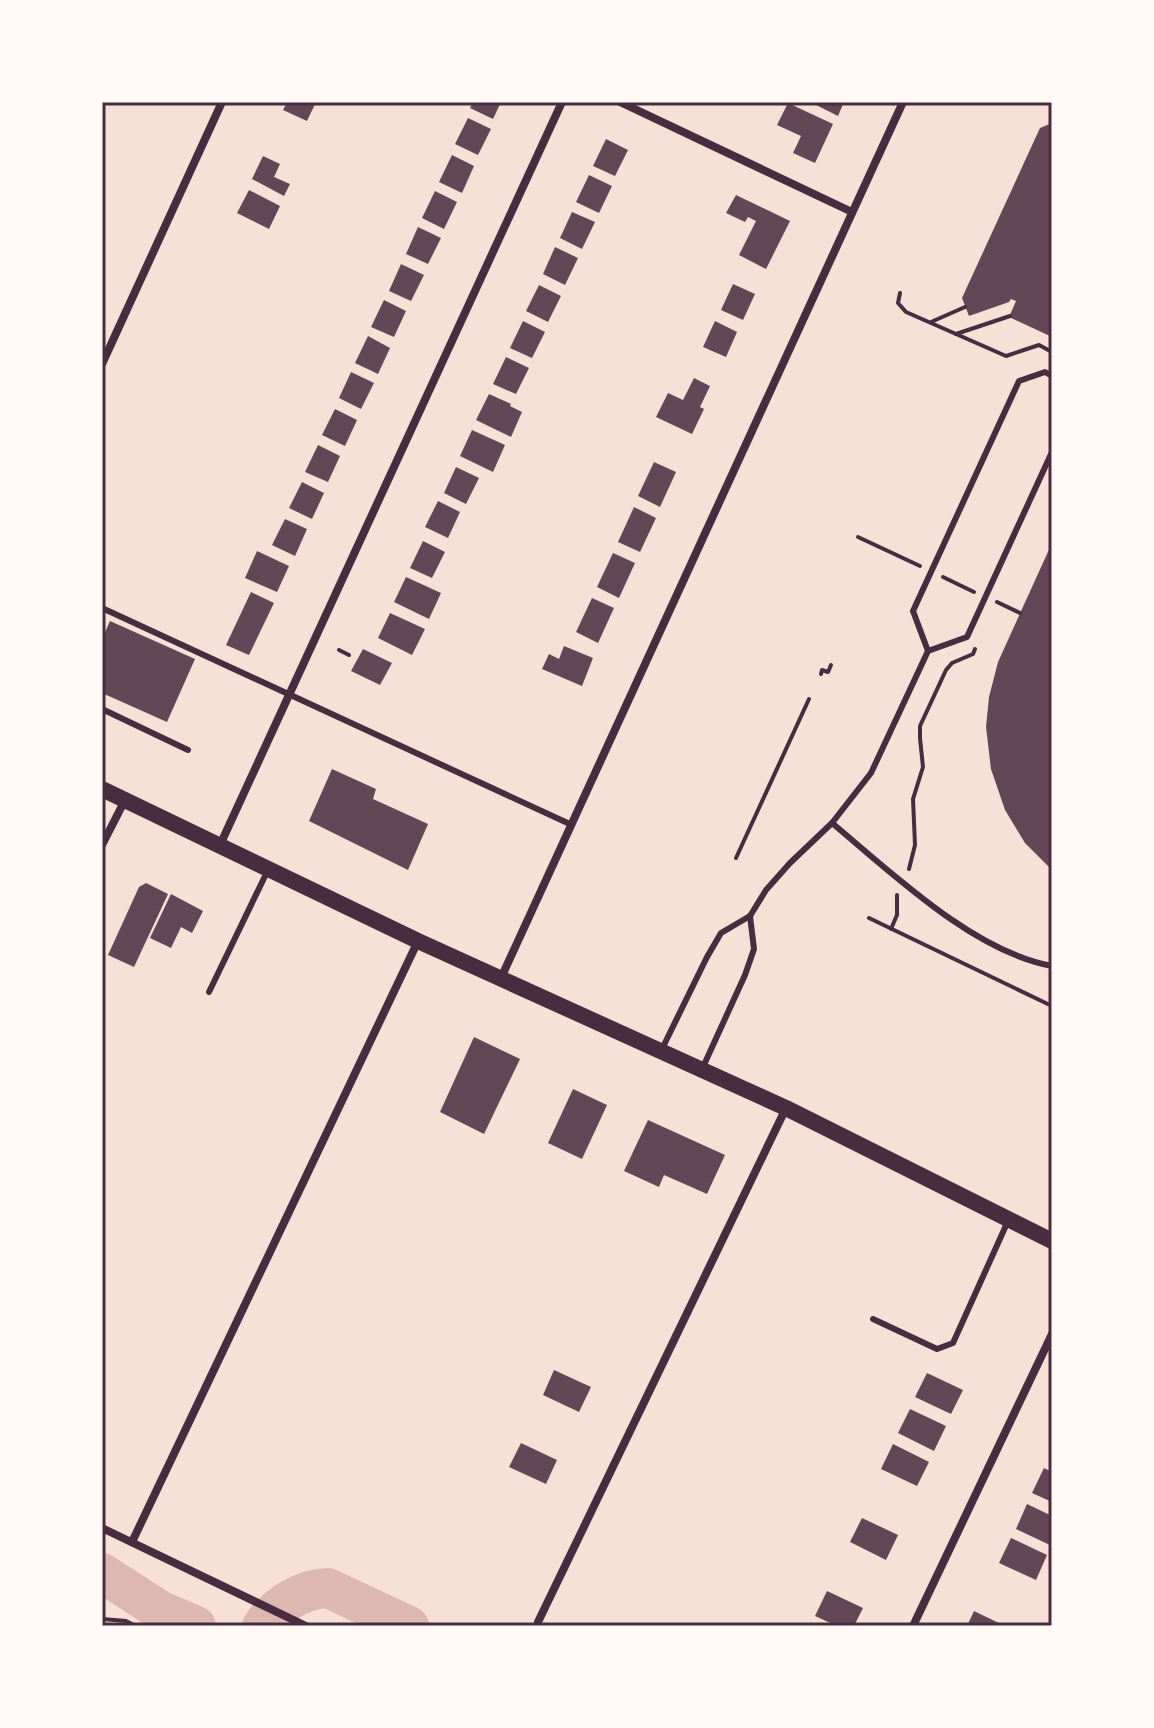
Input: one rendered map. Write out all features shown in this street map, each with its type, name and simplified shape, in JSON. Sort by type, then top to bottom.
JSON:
[{"type":"main road","points":[[102,789],[418,941],[786,1108],[1052,1241]]},
{"type":"street","points":[[102,364],[222,102]]},
{"type":"street","points":[[220,846],[562,102]]},
{"type":"street","points":[[620,102],[852,212]]},
{"type":"street","points":[[501,979],[903,102]]},
{"type":"street","points":[[102,845],[125,800]]},
{"type":"street","points":[[132,1542],[418,941]]},
{"type":"street","points":[[538,1622],[786,1108]]},
{"type":"street","points":[[913,1626],[1052,1334]]},
{"type":"street","points":[[102,1528],[306,1626]]},
{"type":"lane","points":[[928,651],[913,611],[1019,381],[1045,372],[1052,376]]},
{"type":"lane","points":[[661,1052],[721,933],[750,916],[766,890],[832,823],[871,773],[928,651],[967,637],[1052,452]]},
{"type":"lane","points":[[102,608],[572,825]]},
{"type":"lane","points":[[102,709],[188,750]]},
{"type":"lane","points":[[832,823],[965,928],[1022,957],[1052,966]]},
{"type":"lane","points":[[209,992],[269,869]]},
{"type":"lane","points":[[702,1070],[754,949],[750,916]]},
{"type":"lane","points":[[873,1319],[937,1349],[953,1343],[1009,1219]]},
{"type":"path","points":[[900,293],[898,303],[902,309],[1006,356],[1039,345],[1052,352]]},
{"type":"path","points":[[929,322],[965,307]]},
{"type":"path","points":[[956,334],[1010,316]]},
{"type":"path","points":[[909,869],[915,845],[913,799],[923,767],[920,726],[946,670],[952,663],[973,654],[979,641]]},
{"type":"path","points":[[339,650],[349,655]]},
{"type":"path","points":[[821,674],[822,670],[828,672],[831,665]]},
{"type":"path","points":[[736,858],[809,699]]},
{"type":"path","points":[[891,929],[897,915],[897,895]]},
{"type":"path","points":[[869,918],[1052,1006]]},
{"type":"path","points":[[102,1619],[126,1621],[136,1626]]},
{"type":"building","points":[[287,102],[316,102],[307,121],[283,110]]},
{"type":"building","points":[[473,102],[501,102],[493,119],[470,108]]},
{"type":"building","points":[[817,102],[844,102],[838,116],[816,105]]},
{"type":"building","points":[[788,103],[833,124],[815,163],[793,153],[801,136],[777,125]]},
{"type":"building","points":[[468,118],[491,129],[478,155],[455,144]]},
{"type":"building","points":[[1052,123],[1052,337],[1009,317],[1016,301],[1011,299],[969,316],[962,298],[1040,128]]},
{"type":"building","points":[[606,139],[628,150],[615,176],[593,166]]},
{"type":"building","points":[[452,155],[474,166],[462,193],[439,182]]},
{"type":"building","points":[[263,156],[280,164],[274,177],[290,184],[284,196],[252,179]]},
{"type":"building","points":[[589,175],[612,186],[599,213],[576,202]]},
{"type":"building","points":[[249,190],[280,206],[269,229],[237,213]]},
{"type":"building","points":[[435,191],[457,202],[444,229],[422,218]]},
{"type":"building","points":[[736,195],[790,221],[766,269],[739,255],[756,221],[748,217],[745,222],[726,213]]},
{"type":"building","points":[[572,212],[595,222],[582,249],[560,238]]},
{"type":"building","points":[[418,227],[441,238],[428,264],[406,254]]},
{"type":"building","points":[[555,247],[578,258],[565,285],[543,274]]},
{"type":"building","points":[[401,264],[424,275],[411,301],[389,291]]},
{"type":"building","points":[[733,284],[755,294],[743,320],[721,310]]},
{"type":"building","points":[[539,285],[561,296],[548,322],[526,311]]},
{"type":"building","points":[[384,300],[406,311],[394,337],[371,327]]},
{"type":"building","points":[[523,321],[545,332],[532,358],[510,348]]},
{"type":"building","points":[[715,321],[737,332],[726,357],[703,347]]},
{"type":"building","points":[[368,336],[390,348],[378,374],[355,363]]},
{"type":"building","points":[[506,357],[529,368],[516,394],[493,384]]},
{"type":"building","points":[[351,372],[374,383],[361,409],[339,398]]},
{"type":"building","points":[[694,378],[710,386],[700,407],[704,409],[692,434],[656,417],[668,393],[683,400]]},
{"type":"building","points":[[489,394],[522,412],[511,437],[476,420]]},
{"type":"building","points":[[335,409],[357,420],[345,446],[322,435]]},
{"type":"building","points":[[472,430],[505,445],[493,472],[460,456]]},
{"type":"building","points":[[318,445],[340,456],[328,482],[305,472]]},
{"type":"building","points":[[654,462],[676,472],[660,507],[638,496]]},
{"type":"building","points":[[456,467],[479,478],[466,504],[444,493]]},
{"type":"building","points":[[302,482],[324,493],[312,519],[289,508]]},
{"type":"building","points":[[438,501],[460,512],[448,538],[425,527]]},
{"type":"building","points":[[634,507],[656,518],[640,552],[618,542]]},
{"type":"building","points":[[285,519],[307,529],[295,556],[272,545]]},
{"type":"building","points":[[423,541],[445,552],[432,578],[410,568]]},
{"type":"building","points":[[1052,543],[1052,870],[1025,843],[1005,810],[991,769],[986,727],[989,697],[998,662]]},
{"type":"building","points":[[257,551],[289,566],[277,592],[245,578]]},
{"type":"building","points":[[613,553],[635,563],[619,598],[597,587]]},
{"type":"building","points":[[406,577],[441,593],[429,619],[394,602]]},
{"type":"building","points":[[251,592],[274,603],[249,655],[226,645]]},
{"type":"building","points":[[592,598],[614,608],[598,643],[576,632]]},
{"type":"building","points":[[390,613],[425,629],[412,655],[378,638]]},
{"type":"building","points":[[110,621],[195,659],[167,722],[102,693],[102,639]]},
{"type":"building","points":[[564,646],[593,658],[582,686],[542,669],[549,654],[559,659]]},
{"type":"building","points":[[363,649],[392,663],[380,685],[351,671]]},
{"type":"building","points":[[332,769],[376,789],[373,799],[428,824],[408,870],[309,821]]},
{"type":"building","points":[[146,883],[168,894],[134,967],[108,955],[139,887]]},
{"type":"building","points":[[171,894],[203,911],[192,933],[181,927],[171,948],[150,938]]},
{"type":"building","points":[[474,1037],[520,1059],[484,1134],[440,1112]]},
{"type":"building","points":[[573,1089],[607,1105],[582,1159],[548,1143]]},
{"type":"building","points":[[648,1120],[725,1155],[707,1194],[664,1175],[659,1187],[624,1171]]},
{"type":"building","points":[[554,1370],[591,1387],[579,1412],[543,1395]]},
{"type":"building","points":[[927,1373],[963,1390],[951,1414],[915,1397]]},
{"type":"building","points":[[910,1409],[946,1426],[934,1451],[898,1433]]},
{"type":"building","points":[[521,1443],[557,1460],[546,1484],[509,1467]]},
{"type":"building","points":[[893,1444],[929,1462],[917,1486],[881,1469]]},
{"type":"building","points":[[1044,1468],[1052,1472],[1052,1502],[1032,1493]]},
{"type":"building","points":[[1027,1504],[1052,1516],[1052,1546],[1016,1529]]},
{"type":"building","points":[[862,1518],[898,1535],[886,1560],[850,1542]]},
{"type":"building","points":[[1011,1538],[1047,1555],[1036,1580],[999,1563]]},
{"type":"building","points":[[827,1591],[863,1608],[854,1626],[837,1626],[815,1616]]},
{"type":"building","points":[[974,1611],[1005,1626],[967,1626]]},
{"type":"waterway","points":[[102,1573],[161,1611],[196,1626]]},
{"type":"waterway","points":[[262,1626],[290,1600],[308,1591],[328,1588],[409,1626]]}]
